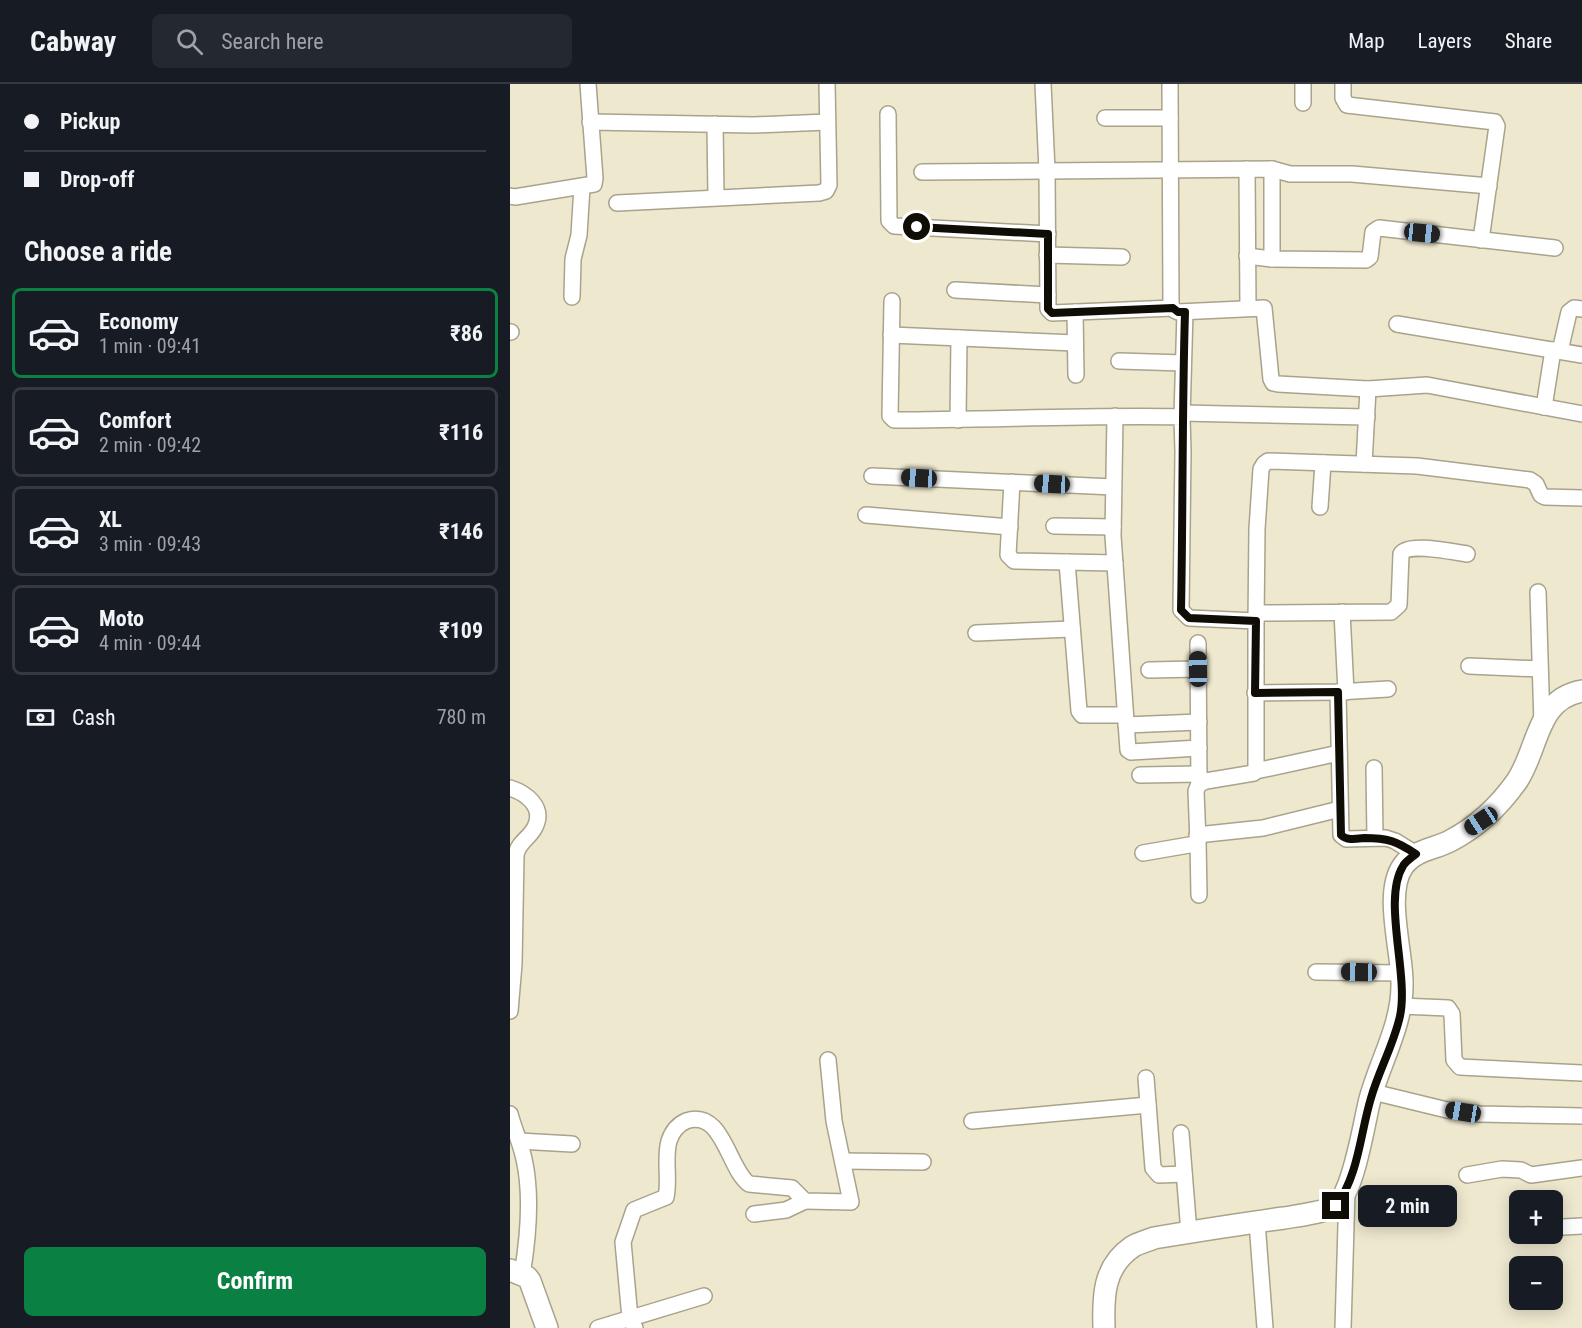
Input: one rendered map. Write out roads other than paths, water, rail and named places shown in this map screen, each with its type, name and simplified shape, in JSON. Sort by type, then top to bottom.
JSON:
[{"type":"street","points":[[510,196],[582,188],[595,181],[588,84]]},
{"type":"street","points":[[617,203],[826,191],[829,184],[827,84]]},
{"type":"street","points":[[1043,84],[1050,312],[1260,307],[1264,308],[1265,312],[1273,383],[1368,389],[1427,386],[1582,414]]},
{"type":"street","points":[[1170,84],[1171,306],[1179,310]]},
{"type":"street","points":[[1303,84],[1303,104]]},
{"type":"street","points":[[1343,84],[1343,98],[1347,105],[1495,122],[1497,126],[1481,240]]},
{"type":"street","points":[[888,114],[891,224],[894,226],[1048,234]]},
{"type":"street","points":[[1105,118],[1170,117]]},
{"type":"street","points":[[590,122],[754,125],[827,122]]},
{"type":"street","points":[[716,124],[716,197]]},
{"type":"street","points":[[1246,169],[1248,308]]},
{"type":"street","points":[[922,172],[1272,169],[1290,174],[1352,174],[1489,186]]},
{"type":"street","points":[[1272,169],[1272,259]]},
{"type":"street","points":[[572,297],[573,259],[579,235],[582,188]]},
{"type":"street","points":[[1248,256],[1272,259],[1366,260],[1370,257],[1373,232],[1379,228],[1556,248]]},
{"type":"street","points":[[1047,255],[1122,257]]},
{"type":"street","points":[[955,290],[1048,296]]},
{"type":"street","points":[[892,301],[892,418],[958,420],[1182,415],[1367,417]]},
{"type":"street","points":[[1544,407],[1556,350],[1569,312],[1574,308],[1582,309]]},
{"type":"street","points":[[1179,310],[1183,363],[1181,610],[1189,618],[1391,612],[1399,604],[1402,550],[1406,548],[1432,549],[1467,554]]},
{"type":"street","points":[[1075,312],[1076,375]]},
{"type":"street","points":[[1397,324],[1582,355]]},
{"type":"street","points":[[891,335],[1075,343]]},
{"type":"street","points":[[958,420],[959,338]]},
{"type":"street","points":[[1119,361],[1183,363]]},
{"type":"street","points":[[1364,464],[1368,389]]},
{"type":"street","points":[[1114,416],[1113,527],[1128,750],[1131,752],[1199,748]]},
{"type":"street","points":[[1256,771],[1257,529],[1261,469],[1264,464],[1268,462],[1416,466],[1530,480],[1536,484],[1541,495],[1545,497],[1582,498]]},
{"type":"street","points":[[1320,507],[1323,463]]},
{"type":"street","points":[[872,476],[1113,487]]},
{"type":"street","points":[[1012,482],[1008,555],[1010,559],[1014,561],[1115,563]]},
{"type":"street","points":[[866,515],[1010,527]]},
{"type":"street","points":[[1054,526],[1113,527]]},
{"type":"street","points":[[1067,562],[1080,714],[1126,720],[1199,722]]},
{"type":"street","points":[[1538,592],[1542,726]]},
{"type":"street","points":[[1342,612],[1339,753],[1341,835],[1343,838],[1375,838],[1395,841],[1416,854]]},
{"type":"street","points":[[976,633],[1072,629]]},
{"type":"street","points":[[1198,643],[1199,779],[1196,791],[1199,895]]},
{"type":"street","points":[[1469,666],[1540,669]]},
{"type":"street","points":[[1149,670],[1198,669]]},
{"type":"street","points":[[1255,693],[1388,689]]},
{"type":"street","points":[[1343,1328],[1347,1191],[1373,1092],[1400,1016],[1401,973],[1396,930],[1395,888],[1403,866],[1416,854],[1449,841],[1481,821],[1510,791],[1525,769],[1548,710],[1562,697],[1582,691]]},
{"type":"street","points":[[1140,775],[1206,781],[1254,773],[1339,753]]},
{"type":"street","points":[[1374,768],[1375,838]]},
{"type":"street","points":[[510,788],[528,796],[533,803],[537,819],[535,826],[519,846],[516,855],[514,964],[510,1011]]},
{"type":"street","points":[[1143,853],[1191,846],[1198,838],[1263,828],[1340,809]]},
{"type":"street","points":[[1316,972],[1401,973]]},
{"type":"street","points":[[1401,1006],[1448,1008],[1452,1014],[1454,1060],[1460,1067],[1582,1073]]},
{"type":"street","points":[[754,1214],[786,1210],[805,1202],[851,1202],[834,1121],[828,1059]]},
{"type":"street","points":[[1146,1078],[1152,1168],[1159,1175],[1185,1174]]},
{"type":"street","points":[[1373,1092],[1447,1110],[1479,1114],[1582,1116]]},
{"type":"street","points":[[972,1121],[1148,1105]]},
{"type":"street","points":[[510,1114],[525,1162],[527,1205],[527,1244],[516,1273],[530,1281],[547,1328]]},
{"type":"street","points":[[629,1322],[623,1242],[634,1210],[666,1197],[668,1144],[672,1133],[681,1124],[697,1119],[711,1125],[722,1138],[741,1177],[749,1184],[792,1188],[805,1202]]},
{"type":"street","points":[[1181,1133],[1189,1233]]},
{"type":"street","points":[[519,1141],[572,1144]]},
{"type":"street","points":[[843,1161],[923,1162]]},
{"type":"street","points":[[1467,1175],[1502,1169],[1521,1170],[1531,1175],[1582,1168]]},
{"type":"street","points":[[1104,1328],[1103,1299],[1107,1277],[1132,1246],[1154,1238],[1299,1215],[1336,1206],[1347,1191]]},
{"type":"street","points":[[1257,1222],[1265,1328]]},
{"type":"street","points":[[1563,1227],[1582,1226]]},
{"type":"street","points":[[598,1328],[629,1322],[705,1296]]}]
